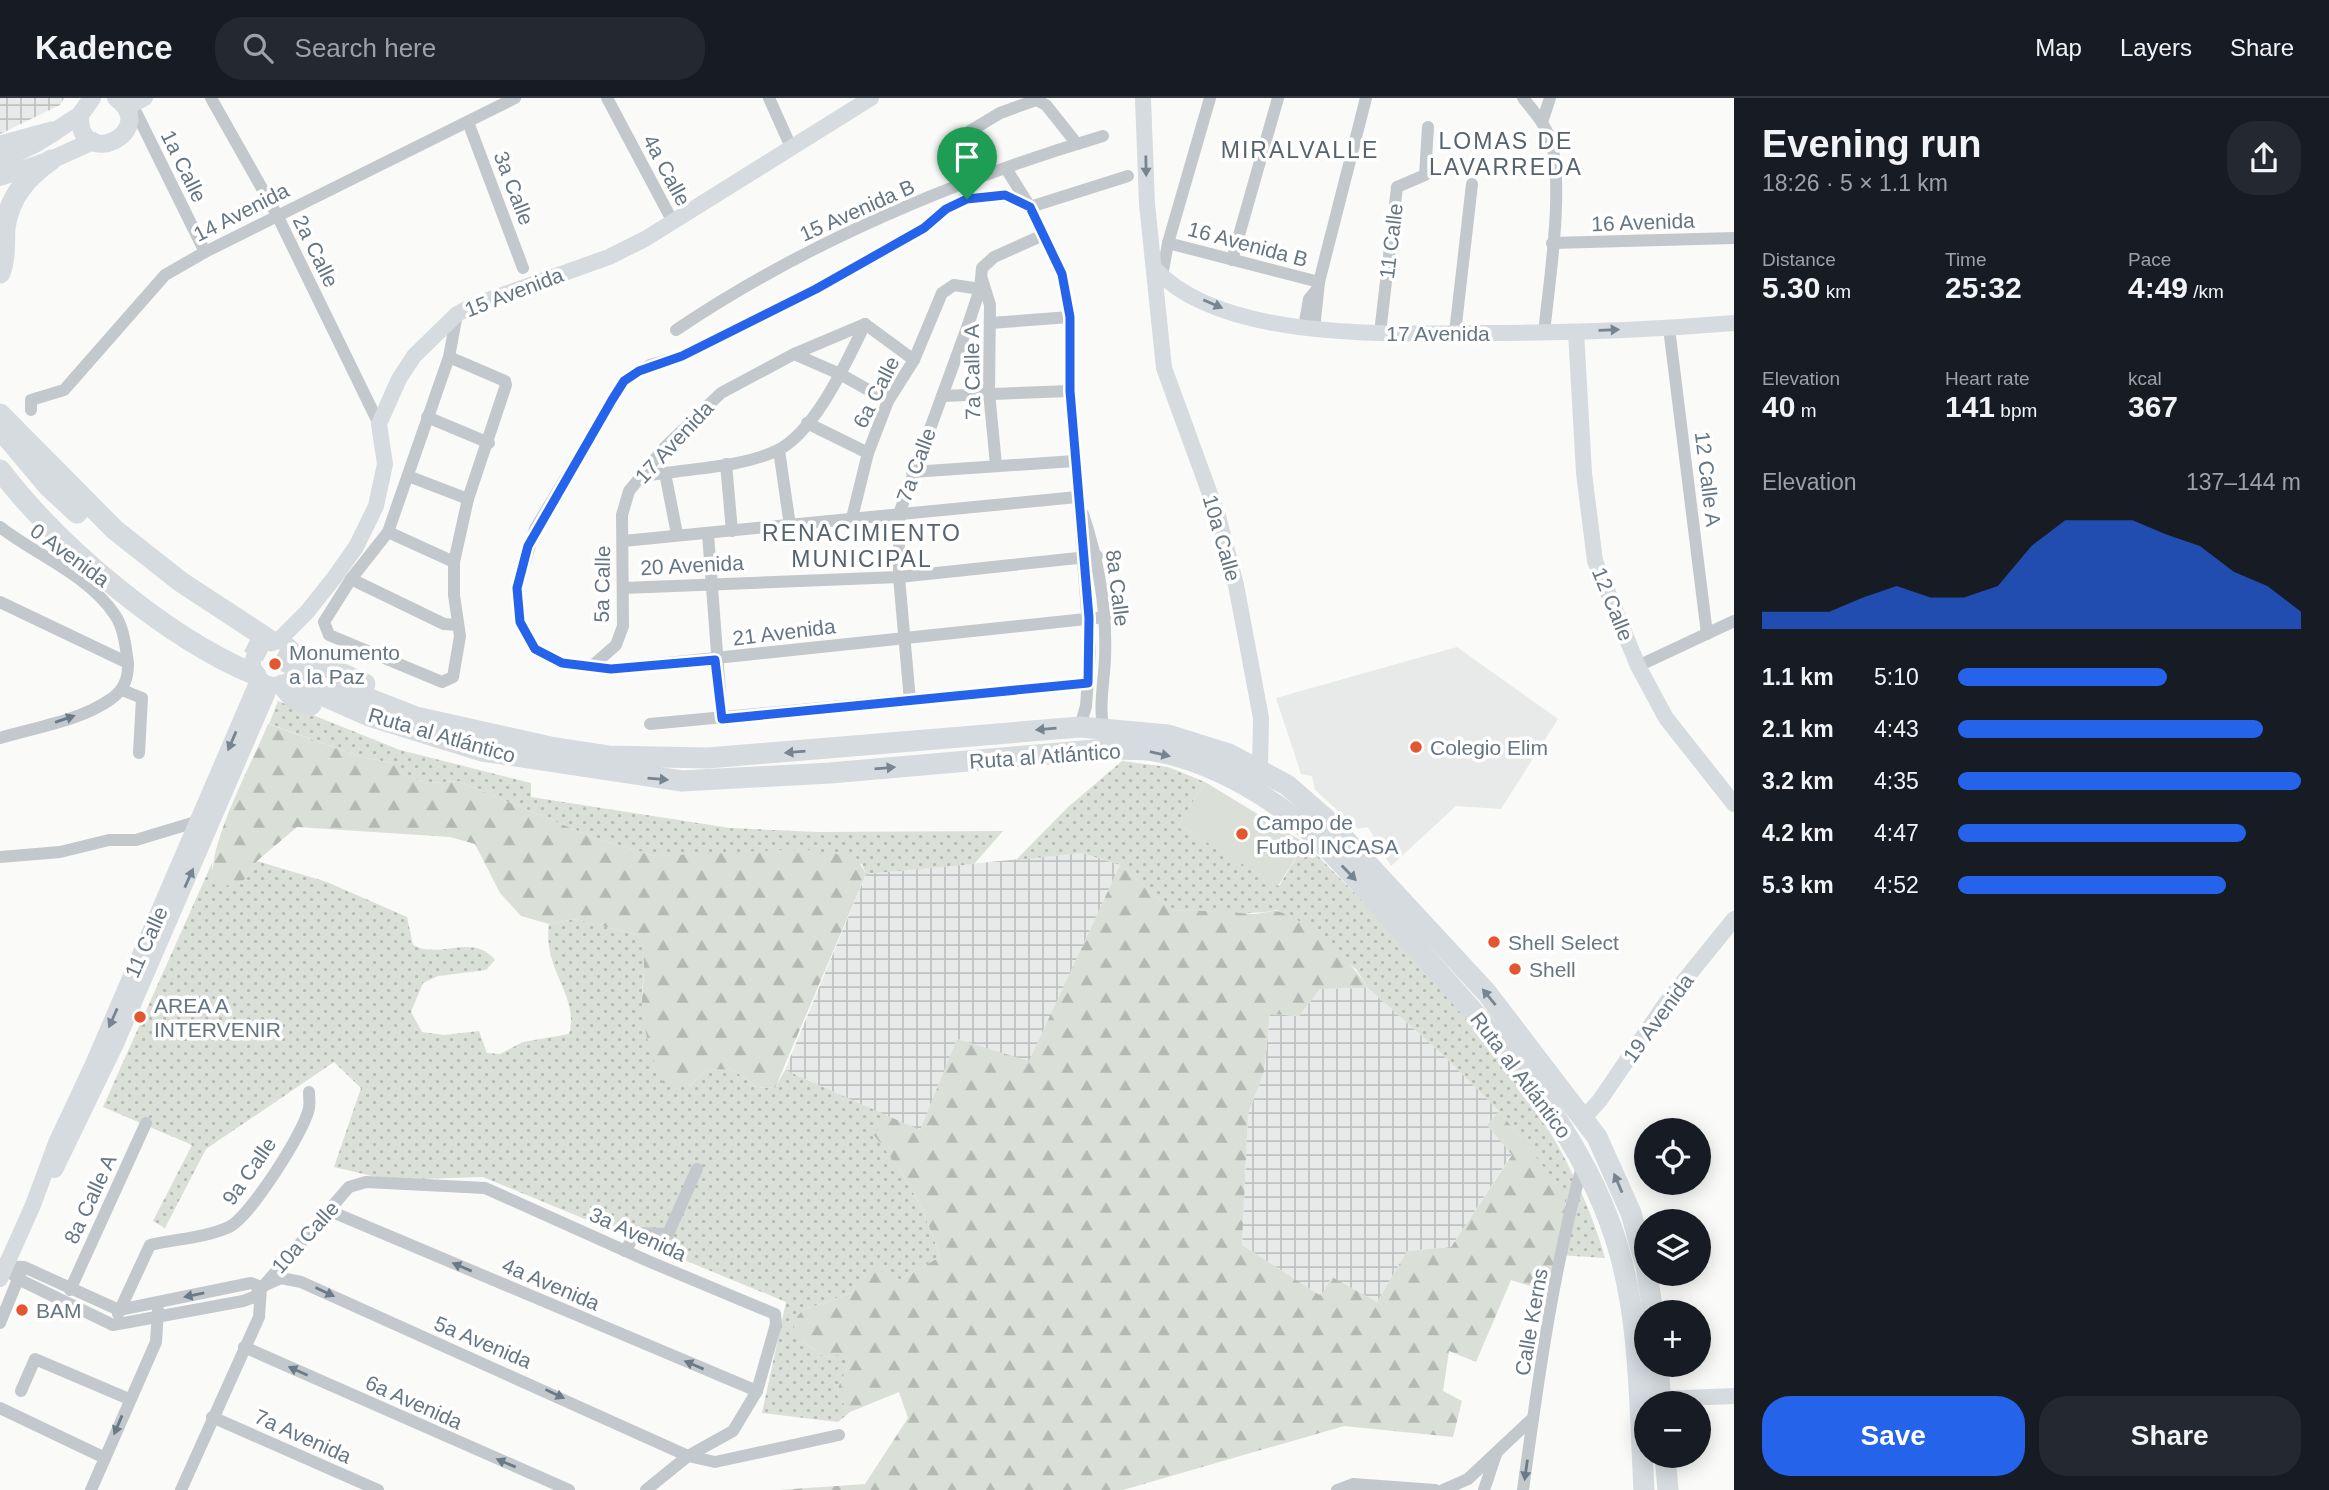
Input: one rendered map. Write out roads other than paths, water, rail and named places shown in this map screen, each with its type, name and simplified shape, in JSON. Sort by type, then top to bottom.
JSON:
[{"type":"highway","points":[[0,146],[52,132]]},
{"type":"highway","points":[[0,272],[4,263],[5,225],[13,199],[28,176],[51,160]]},
{"type":"highway","points":[[0,414],[115,530],[181,582],[274,641]]},
{"type":"highway","points":[[0,429],[48,486],[132,562],[246,648],[172,610],[107,561],[50,510],[0,453]]},
{"type":"highway","points":[[0,470],[33,509],[99,571],[157,617],[217,656],[283,674]]},
{"type":"highway","name":"Ruta al Atlántico","points":[[1634,1228],[1626,1201],[1604,1150],[1584,1118],[1487,993],[1385,880],[1297,793],[1260,769],[1228,754],[1168,735],[1080,727],[722,757],[608,756],[591,744],[499,725],[387,693],[312,660],[283,674],[293,698],[359,726],[472,761],[565,776],[591,769],[682,781],[724,780],[1106,749],[1159,751],[1224,774],[1276,805],[1312,834],[1370,894],[1489,1030],[1536,1089],[1584,1162],[1610,1223],[1629,1294],[1644,1490]]},
{"type":"highway","points":[[1666,1468],[1668,1490]]},
{"type":"main road","points":[[0,161],[80,115],[92,98]]},
{"type":"main road","points":[[80,115],[82,130],[93,141],[108,144],[122,137],[128,123],[130,101]]},
{"type":"main road","points":[[0,177],[51,160],[93,141]]},
{"type":"street","name":"2a Calle","points":[[211,98],[277,215],[379,424]]},
{"type":"street","name":"14 Avenida","points":[[31,410],[31,400],[64,390],[165,275],[277,215],[514,98]]},
{"type":"street","name":"4a Calle","points":[[607,98],[673,222]]},
{"type":"street","points":[[769,98],[791,147]]},
{"type":"street","name":"15 Avenida","points":[[379,424],[399,379],[414,356],[457,314],[529,284],[609,257],[673,222],[871,98]]},
{"type":"street","points":[[1143,98],[1147,204],[1159,273]]},
{"type":"street","points":[[1159,273],[1210,98]]},
{"type":"street","points":[[1309,328],[1309,299],[1318,285],[1366,98]]},
{"type":"street","points":[[1523,98],[1542,122],[1553,154],[1552,243],[1544,333]]},
{"type":"street","points":[[1542,122],[1550,98]]},
{"type":"street","points":[[970,131],[1000,113],[1036,100],[1046,105],[1077,144]]},
{"type":"street","name":"1a Calle","points":[[130,101],[205,252]]},
{"type":"street","points":[[1232,260],[1276,101]]},
{"type":"street","name":"3a Calle","points":[[468,122],[523,268]]},
{"type":"street","name":"11 Calle","points":[[1380,333],[1397,187],[1425,175],[1427,127]]},
{"type":"street","name":"15 Avenida B","points":[[676,330],[805,253],[981,177],[1103,136]]},
{"type":"street","name":"8a Calle","points":[[1007,170],[1062,274],[1070,317],[1070,391],[1089,618],[1088,683],[1080,727]]},
{"type":"street","points":[[1028,206],[1128,176]]},
{"type":"street","points":[[1455,334],[1472,184]]},
{"type":"street","name":"21 Avenida","points":[[1028,206],[1005,195],[967,199],[946,209],[924,228],[816,289],[682,356],[650,365],[624,381],[535,529],[517,588],[520,622],[535,649],[562,663],[611,669],[1105,617]]},
{"type":"street","points":[[981,284],[982,268],[986,261],[1041,236]]},
{"type":"street","name":"16 Avenida","points":[[1552,243],[1734,238]]},
{"type":"street","name":"16 Avenida B","points":[[1167,247],[1232,260],[1318,285]]},
{"type":"street","name":"17 Avenida","points":[[1159,273],[1184,291],[1220,308],[1261,320],[1309,328],[1380,333],[1544,333],[1734,323]]},
{"type":"street","name":"10a Calle","points":[[1159,273],[1158,312],[1164,368],[1182,424],[1218,516],[1236,585],[1261,718],[1260,769]]},
{"type":"street","name":"6a Calle","points":[[852,518],[868,453],[888,401],[914,360],[947,288],[954,285],[981,284]]},
{"type":"street","name":"7a Calle A","points":[[981,284],[988,296],[989,392],[996,465]]},
{"type":"street","name":"7a Calle","points":[[910,701],[898,577],[898,514],[981,284]]},
{"type":"street","points":[[1158,312],[1184,291]]},
{"type":"street","points":[[283,674],[255,654],[344,581],[388,532],[449,358],[457,314]]},
{"type":"street","points":[[990,323],[1070,317]]},
{"type":"street","points":[[642,476],[726,464],[779,450],[807,423],[840,374],[865,324],[914,360]]},
{"type":"street","name":"17 Avenida","points":[[629,491],[665,447],[721,393],[794,354],[865,324]]},
{"type":"street","name":"12 Calle A","points":[[1670,328],[1707,634]]},
{"type":"street","name":"12 Calle","points":[[1576,331],[1584,473],[1595,561],[1638,666],[1666,718],[1734,804]]},
{"type":"street","points":[[794,354],[840,374],[888,401]]},
{"type":"street","points":[[379,424],[384,445],[383,485],[344,581],[324,617],[329,635],[437,682],[447,682],[453,677],[460,636],[454,562],[468,499],[489,443],[506,383],[449,358]]},
{"type":"street","points":[[942,396],[989,392],[1070,391]]},
{"type":"street","points":[[427,416],[489,443]]},
{"type":"street","points":[[807,423],[868,453]]},
{"type":"street","points":[[779,450],[790,526]]},
{"type":"street","points":[[912,472],[1075,461]]},
{"type":"street","points":[[726,464],[732,531]]},
{"type":"street","points":[[665,473],[677,534]]},
{"type":"street","points":[[408,476],[468,499]]},
{"type":"street","name":"5a Calle","points":[[591,667],[617,645],[623,626],[622,515],[629,491]]},
{"type":"street","points":[[623,541],[1077,497]]},
{"type":"street","name":"8a Calle","points":[[1077,497],[1097,556],[1105,617],[1105,660],[1099,701],[1103,728]]},
{"type":"street","name":"0 Avenida","points":[[0,527],[86,586],[114,613],[120,624],[128,663],[122,690]]},
{"type":"street","points":[[388,532],[454,562]]},
{"type":"street","points":[[708,534],[709,583],[722,719]]},
{"type":"street","name":"20 Avenida","points":[[623,588],[898,577],[1097,556]]},
{"type":"street","points":[[344,581],[444,624],[458,625]]},
{"type":"street","points":[[0,602],[128,663]]},
{"type":"street","points":[[283,674],[307,612]]},
{"type":"street","points":[[1638,666],[1734,621]]},
{"type":"street","points":[[274,641],[283,674]]},
{"type":"street","name":"11 Calle","points":[[2,1270],[33,1205],[56,1143],[206,822],[283,674]]},
{"type":"street","points":[[650,724],[1088,683]]},
{"type":"street","points":[[0,738],[91,709],[122,690],[142,698],[139,753]]},
{"type":"street","points":[[0,857],[60,852],[109,840],[136,840],[206,822]]},
{"type":"street","name":"19 Avenida","points":[[1584,1118],[1601,1100],[1666,1003],[1734,919]]},
{"type":"street","name":"9a Calle","points":[[113,1325],[150,1245],[220,1230],[239,1221],[274,1175],[295,1137],[309,1109],[309,1092]]},
{"type":"street","name":"8a Calle A","points":[[70,1290],[146,1123]]},
{"type":"street","name":"Calle Kerns","points":[[1523,1490],[1533,1418],[1571,1206],[1584,1162]]},
{"type":"street","points":[[625,1251],[636,1233],[668,1234],[696,1169]]},
{"type":"street","name":"10a Calle","points":[[182,1490],[212,1417],[259,1317],[261,1287],[330,1212],[349,1187],[366,1182],[485,1188]]},
{"type":"street","name":"3a Avenida","points":[[485,1188],[775,1314],[776,1324],[757,1391]]},
{"type":"street","name":"4a Avenida","points":[[330,1212],[757,1391]]},
{"type":"street","points":[[2,1270],[21,1273],[119,1310]]},
{"type":"street","points":[[0,1323],[21,1273]]},
{"type":"street","points":[[21,1273],[113,1325]]},
{"type":"street","name":"5a Avenida","points":[[113,1325],[158,1309],[251,1283],[261,1287],[281,1278],[301,1282],[688,1456],[715,1462],[839,1435]]},
{"type":"street","points":[[91,1490],[156,1342],[158,1309]]},
{"type":"street","name":"5a Avenida","points":[[119,1310],[158,1309]]},
{"type":"street","name":"6a Avenida","points":[[244,1347],[569,1490]]},
{"type":"street","points":[[21,1391],[35,1359],[129,1399]]},
{"type":"street","points":[[646,1490],[688,1456],[733,1431],[757,1391]]},
{"type":"street","points":[[1711,1398],[1734,1396]]},
{"type":"street","points":[[0,1408],[105,1458]]},
{"type":"street","name":"7a Avenida","points":[[212,1417],[378,1490]]},
{"type":"street","points":[[1443,1490],[1468,1479],[1497,1448],[1533,1418]]},
{"type":"street","points":[[1484,1490],[1497,1448]]},
{"type":"street","points":[[1337,1490],[1353,1484],[1435,1490]]},
{"type":"tunnel","points":[[249,642],[307,673]]},
{"type":"place","name":"Monumento a la Paz","points":[[275,664]]},
{"type":"place","name":"Colegio Elim","points":[[1416,747]]},
{"type":"place","name":"Campo de Futbol INCASA","points":[[1242,834]]},
{"type":"place","name":"Shell Select","points":[[1494,942]]},
{"type":"place","name":"Shell","points":[[1515,969]]},
{"type":"place","name":"AREA A INTERVENIR","points":[[140,1017]]},
{"type":"place","name":"BAM","points":[[22,1310]]},
{"type":"district","name":"MIRALVALLE","points":[[1300,150]]},
{"type":"district","name":"LOMAS DE LAVARREDA","points":[[1506,154]]},
{"type":"district","name":"RENACIMIENTO MUNICIPAL","points":[[862,546]]}]
